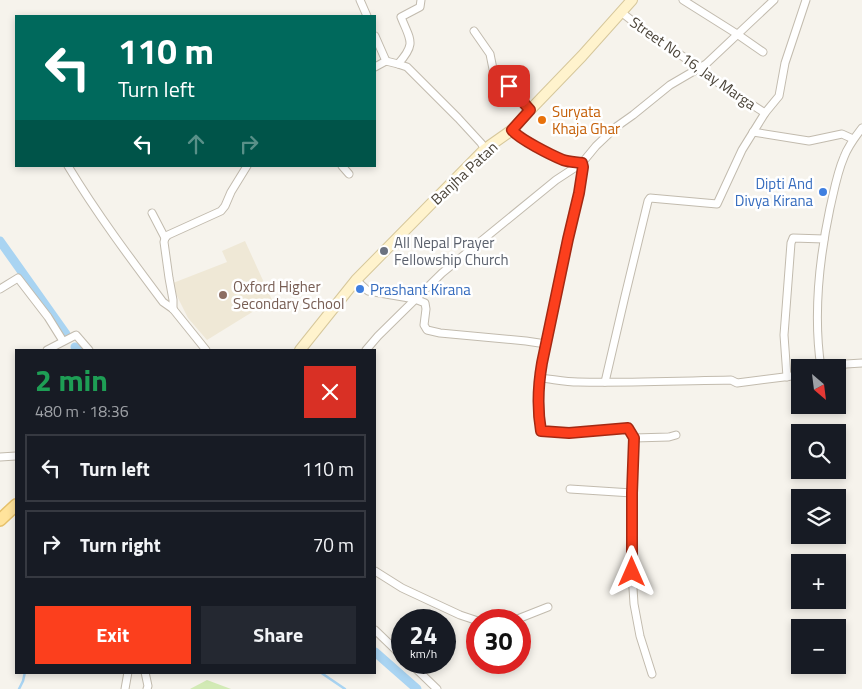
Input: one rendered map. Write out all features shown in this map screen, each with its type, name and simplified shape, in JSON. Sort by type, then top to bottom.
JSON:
[{"type":"main road","name":"Banjha Patan","points":[[301,349],[356,280],[485,149],[512,130],[632,0]]},
{"type":"main road","points":[[0,520],[15,506]]},
{"type":"street","points":[[360,0],[367,15]]},
{"type":"street","points":[[398,64],[408,52],[411,44],[401,17],[420,7],[422,0]]},
{"type":"street","points":[[682,0],[763,52]]},
{"type":"street","points":[[367,349],[442,273],[556,180],[582,163],[616,127],[670,86],[706,64],[774,0]]},
{"type":"street","points":[[605,382],[650,198],[717,204],[742,150],[765,113],[779,96],[785,63],[806,0]]},
{"type":"street","name":"Street No 16, Jay Marga","points":[[621,12],[697,68],[765,113]]},
{"type":"street","points":[[474,31],[490,54],[493,69],[530,110]]},
{"type":"street","points":[[376,38],[386,61]]},
{"type":"street","points":[[376,67],[386,61],[407,68],[464,124],[485,149]]},
{"type":"street","points":[[820,359],[818,298],[824,240],[836,178],[844,157],[862,128]]},
{"type":"street","points":[[512,130],[524,140],[564,160],[582,163]]},
{"type":"street","points":[[753,132],[809,141],[842,134],[854,139]]},
{"type":"street","points":[[582,163],[579,193],[540,378],[538,413],[541,431],[569,433],[628,428],[634,438],[632,493],[634,604],[640,636],[652,674]]},
{"type":"street","points":[[69,167],[85,195],[163,302],[173,309],[205,349]]},
{"type":"street","points":[[165,238],[221,211],[246,167]]},
{"type":"street","points":[[343,167],[349,174]]},
{"type":"street","points":[[152,213],[165,238],[173,309]]},
{"type":"street","points":[[787,377],[784,335],[791,243],[793,238],[824,240]]},
{"type":"street","points":[[0,289],[18,278],[48,317],[63,341]]},
{"type":"street","points":[[356,280],[368,291],[415,299],[425,303],[424,325],[427,330],[546,344]]},
{"type":"street","points":[[49,349],[76,335],[88,349]]},
{"type":"street","points":[[846,364],[862,363]]},
{"type":"street","points":[[540,378],[575,382],[635,383],[731,380],[736,383],[791,376]]},
{"type":"street","points":[[634,438],[670,437],[676,435]]},
{"type":"street","points":[[0,457],[15,456]]},
{"type":"street","points":[[570,489],[632,493]]},
{"type":"street","points":[[376,572],[402,588],[466,618]]},
{"type":"street","points":[[531,614],[548,607]]},
{"type":"street","points":[[376,631],[391,645]]},
{"type":"street","points":[[126,689],[128,674]]},
{"type":"street","points":[[145,674],[147,689]]},
{"type":"street","points":[[422,674],[438,689]]},
{"type":"shaded area","name":"Oxford Higher Secondary School","points":[[245,241],[272,300],[207,340],[188,318],[174,290],[173,283],[227,262],[222,251]]},
{"type":"green space","points":[[207,680],[231,689],[190,689]]},
{"type":"waterway","points":[[0,241],[66,334]]},
{"type":"waterway","points":[[376,653],[417,689]]},
{"type":"waterway","points":[[19,689],[25,674]]},
{"type":"waterway","points":[[323,674],[345,689]]},
{"type":"place","name":"Suryata Khaja Ghar","points":[[542,120]]},
{"type":"place","name":"Dipti And Divya Kirana","points":[[823,192]]},
{"type":"place","name":"All Nepal Prayer Fellowship Church","points":[[384,251]]},
{"type":"place","name":"Prashant Kirana","points":[[360,289]]},
{"type":"place","name":"Oxford Higher Secondary School","points":[[223,295]]},
{"type":"route","points":[[509,86],[530,110],[512,130],[515,134],[564,160],[582,163],[583,167],[542,363],[538,413],[541,431],[569,433],[628,428],[634,438],[632,572]]}]
